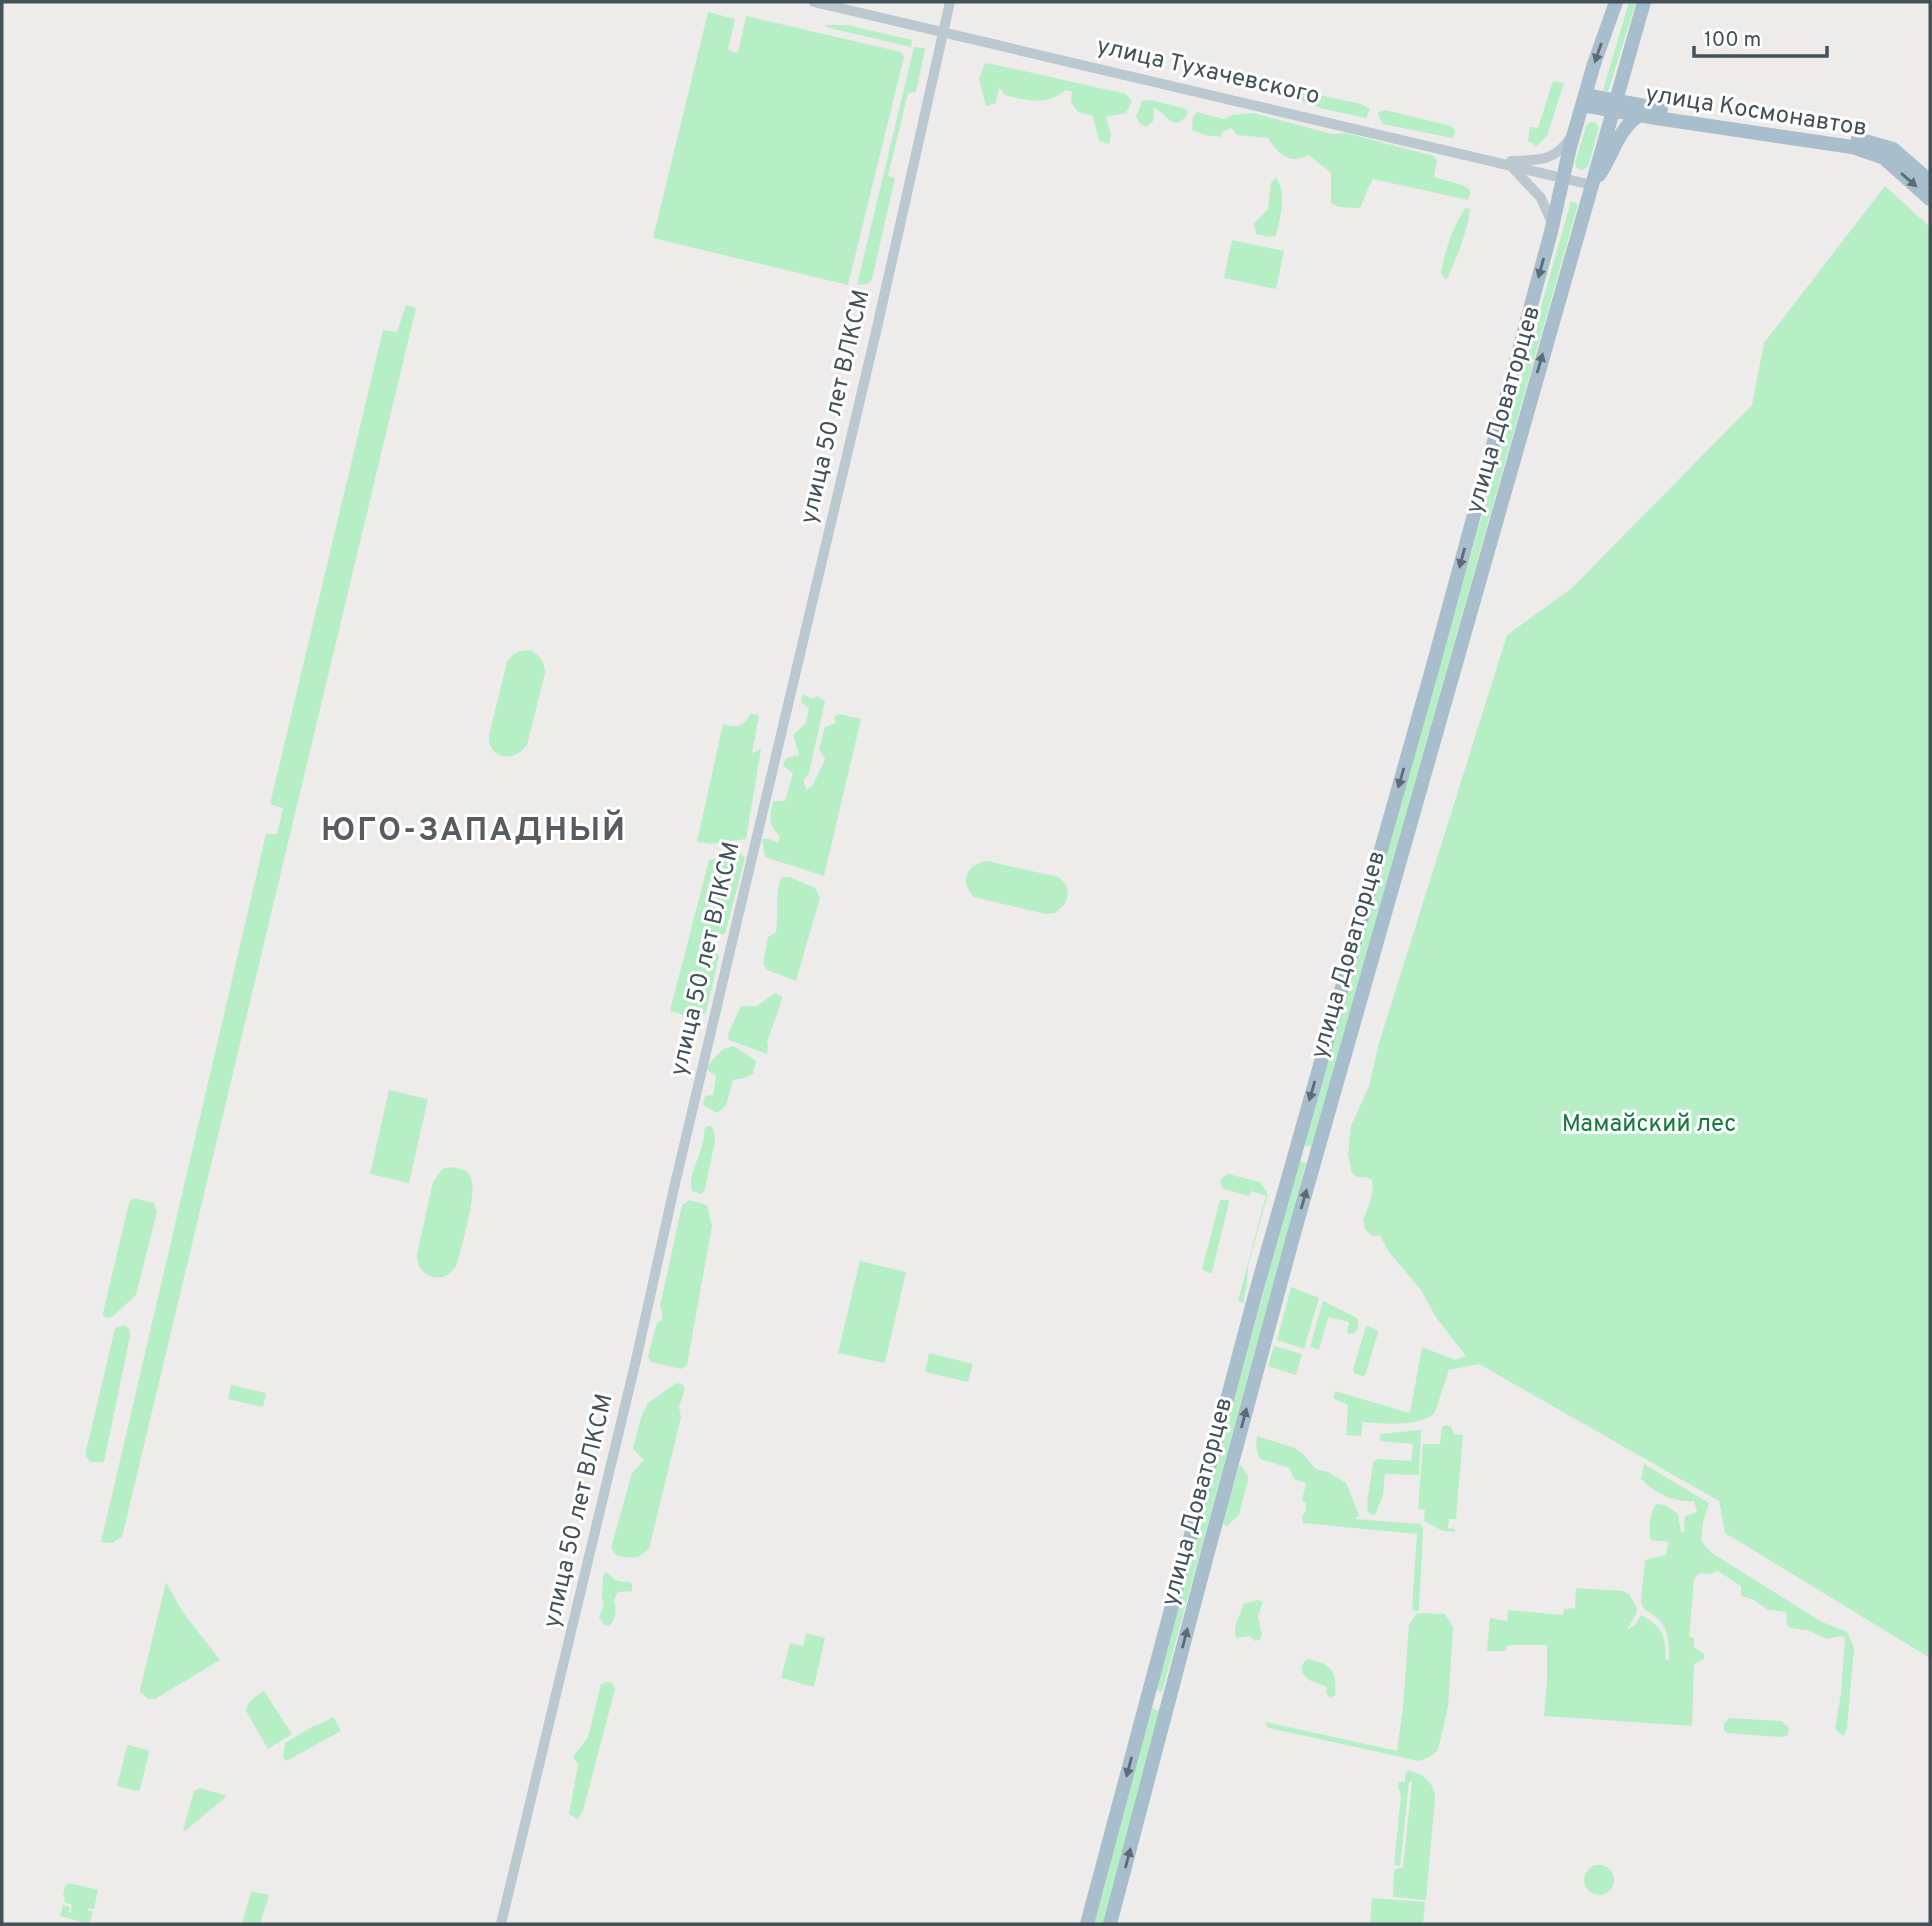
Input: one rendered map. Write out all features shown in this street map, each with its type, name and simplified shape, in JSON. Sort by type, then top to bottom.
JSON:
[{"type":"main road","name":"улица Доваторцев","points":[[1087,1924],[1266,1257],[1427,686],[1553,225],[1575,130],[1616,2]]},
{"type":"main road","name":"улица Доваторцев","points":[[1111,1924],[1191,1614],[1297,1225],[1592,185],[1609,107],[1621,78],[1644,2]]},
{"type":"main road","points":[[1621,78],[1627,94],[1641,111]]},
{"type":"main road","points":[[1584,100],[1609,107],[1641,111]]},
{"type":"main road","points":[[1592,185],[1604,169],[1623,130],[1641,111]]},
{"type":"main road","name":"улица Космонавтов","points":[[1641,111],[1852,137],[1893,149],[1930,181]]},
{"type":"main road","name":"улица Космонавтов","points":[[1641,111],[1852,147],[1884,158],[1930,199]]},
{"type":"street","name":"улица Тухачевского","points":[[814,2],[1592,185]]},
{"type":"street","name":"улица 50 лет ВЛКСМ","points":[[501,1924],[636,1360],[950,2]]},
{"type":"street","points":[[1493,162],[1545,159],[1560,150],[1575,130]]},
{"type":"street","points":[[1510,166],[1541,198],[1553,225]]},
{"type":"green space","points":[[1629,2],[1636,2],[1608,92],[1603,90]]},
{"type":"green space","points":[[708,12],[735,19],[728,50],[738,53],[746,16],[901,52],[904,57],[848,285],[653,238]]},
{"type":"green space","points":[[847,25],[912,40],[911,47],[826,27]]},
{"type":"green space","points":[[914,47],[925,48],[924,54],[916,92],[908,93],[888,176],[895,178],[872,279],[868,284],[857,285]]},
{"type":"green space","points":[[985,63],[1126,94],[1132,101],[1126,113],[1106,117],[1111,135],[1109,144],[1099,141],[1093,116],[1078,112],[1071,102],[1072,92],[1066,90],[1059,95],[1037,101],[1005,95],[999,87],[996,103],[986,106],[979,79]]},
{"type":"green space","points":[[1553,81],[1564,83],[1547,136],[1535,147],[1528,141],[1530,127],[1538,128]]},
{"type":"green space","points":[[1295,90],[1361,104],[1370,109],[1366,118],[1329,110],[1294,96]]},
{"type":"green space","points":[[1152,100],[1185,109],[1188,111],[1186,117],[1178,123],[1154,108],[1153,121],[1146,127],[1139,123],[1136,116],[1141,101]]},
{"type":"green space","points":[[1385,110],[1451,126],[1456,132],[1452,138],[1383,124],[1378,112]]},
{"type":"green space","points":[[1197,112],[1223,119],[1232,115],[1253,113],[1332,134],[1346,133],[1434,156],[1437,160],[1434,177],[1470,189],[1470,194],[1468,200],[1373,179],[1360,208],[1339,207],[1331,203],[1331,173],[1309,155],[1290,158],[1280,153],[1268,138],[1237,135],[1232,128],[1222,132],[1221,137],[1205,135],[1192,130],[1193,117]]},
{"type":"green space","points":[[1595,122],[1599,127],[1588,167],[1581,170],[1575,163],[1586,126]]},
{"type":"green space","points":[[1276,177],[1282,191],[1282,199],[1276,236],[1256,234],[1254,223],[1268,209],[1271,183]]},
{"type":"green space","name":"Мамайский лес","points":[[1885,186],[1930,227],[1930,1658],[1725,1533],[1719,1501],[1479,1364],[1449,1370],[1435,1412],[1430,1417],[1402,1423],[1363,1422],[1361,1436],[1346,1435],[1348,1405],[1333,1398],[1335,1391],[1410,1413],[1422,1347],[1455,1360],[1466,1356],[1435,1316],[1421,1290],[1388,1251],[1380,1235],[1372,1236],[1365,1229],[1363,1220],[1372,1196],[1372,1180],[1357,1177],[1352,1173],[1348,1155],[1351,1126],[1369,1086],[1379,1043],[1507,635],[1572,588],[1752,405],[1764,343]]},
{"type":"green space","points":[[1571,201],[1578,204],[1312,1146],[1305,1146],[1304,1144]]},
{"type":"green space","points":[[1465,208],[1470,209],[1464,236],[1451,271],[1445,279],[1441,273],[1445,256],[1453,231]]},
{"type":"green space","points":[[1232,240],[1284,251],[1276,289],[1224,278]]},
{"type":"green space","points":[[406,305],[416,308],[122,1537],[112,1543],[101,1542],[266,834],[277,834],[283,808],[270,804],[383,330],[397,332]]},
{"type":"green space","points":[[530,650],[541,659],[545,673],[527,745],[515,755],[502,756],[492,749],[489,735],[507,662],[516,653]]},
{"type":"green space","points":[[803,694],[812,699],[817,696],[825,701],[809,773],[803,781],[807,790],[813,785],[825,759],[819,749],[825,727],[836,723],[834,717],[839,714],[861,719],[824,876],[765,857],[762,839],[778,843],[780,836],[771,824],[771,812],[773,801],[785,801],[793,773],[783,766],[786,758],[799,755],[793,735],[806,723],[809,708],[801,702]]},
{"type":"green space","points":[[751,713],[759,716],[752,753],[761,749],[746,839],[711,844],[697,842],[723,724],[740,725]]},
{"type":"green space","points":[[739,851],[745,858],[725,934],[711,936],[709,946],[719,956],[706,1013],[691,1017],[670,1011],[709,860],[721,858],[725,853]]},
{"type":"green space","points":[[987,861],[1058,877],[1068,889],[1065,904],[1055,913],[1045,914],[974,897],[967,885],[967,874],[974,866]]},
{"type":"green space","points":[[782,877],[789,877],[815,888],[820,898],[796,981],[767,970],[763,963],[768,937],[776,932],[778,889]]},
{"type":"green space","points":[[775,993],[783,997],[767,1042],[767,1054],[729,1040],[728,1034],[741,1006],[757,1006]]},
{"type":"green space","points":[[734,1046],[756,1061],[753,1074],[733,1080],[726,1106],[717,1113],[703,1105],[705,1096],[713,1095],[716,1076],[707,1070],[707,1066],[723,1049]]},
{"type":"green space","points":[[389,1090],[428,1099],[409,1183],[370,1174]]},
{"type":"green space","points":[[707,1126],[713,1127],[715,1141],[705,1189],[701,1194],[692,1191],[691,1184]]},
{"type":"green space","points":[[1299,1161],[1306,1163],[1162,1692],[1156,1689]]},
{"type":"green space","points":[[450,1167],[464,1170],[470,1176],[471,1205],[457,1264],[446,1276],[439,1278],[426,1274],[421,1269],[417,1254],[433,1182],[442,1169]]},
{"type":"green space","points":[[1228,1174],[1260,1182],[1268,1194],[1248,1266],[1243,1303],[1238,1301],[1266,1196],[1251,1191],[1249,1196],[1223,1189],[1220,1182]]},
{"type":"green space","points":[[133,1198],[154,1203],[157,1212],[136,1295],[113,1316],[104,1317],[129,1203]]},
{"type":"green space","points":[[689,1200],[707,1205],[712,1226],[687,1365],[681,1369],[651,1362],[648,1356],[657,1323],[662,1320],[660,1306],[682,1205]]},
{"type":"green space","points":[[1220,1200],[1229,1202],[1212,1272],[1209,1273],[1202,1269]]},
{"type":"green space","points":[[860,1261],[906,1272],[885,1363],[838,1353]]},
{"type":"green space","points":[[1291,1287],[1319,1298],[1304,1349],[1277,1340]]},
{"type":"green space","points":[[1323,1301],[1357,1318],[1358,1325],[1353,1334],[1347,1333],[1349,1322],[1328,1317],[1319,1350],[1310,1347]]},
{"type":"green space","points":[[124,1325],[129,1328],[130,1336],[104,1462],[90,1462],[86,1451],[115,1328]]},
{"type":"green space","points":[[1368,1326],[1378,1333],[1365,1375],[1362,1376],[1354,1373],[1353,1369]]},
{"type":"green space","points":[[1274,1346],[1302,1354],[1296,1375],[1268,1366]]},
{"type":"green space","points":[[929,1353],[973,1364],[968,1382],[925,1372]]},
{"type":"green space","points":[[676,1383],[682,1384],[685,1389],[679,1407],[681,1417],[649,1549],[634,1558],[616,1555],[611,1548],[632,1473],[644,1460],[633,1449],[641,1417],[648,1403]]},
{"type":"green space","points":[[231,1385],[266,1393],[263,1407],[228,1399]]},
{"type":"green space","points":[[1442,1427],[1451,1427],[1454,1434],[1463,1435],[1456,1519],[1449,1519],[1448,1528],[1455,1529],[1455,1532],[1443,1531],[1424,1521],[1425,1510],[1418,1509],[1423,1444],[1440,1444]]},
{"type":"green space","points":[[1421,1430],[1419,1475],[1385,1474],[1383,1495],[1375,1515],[1371,1514],[1368,1512],[1368,1502],[1373,1461],[1411,1461],[1413,1444],[1380,1441],[1380,1434]]},
{"type":"green space","points":[[1257,1436],[1295,1448],[1316,1469],[1328,1472],[1346,1483],[1359,1515],[1355,1519],[1420,1524],[1423,1529],[1419,1611],[1412,1608],[1417,1534],[1303,1523],[1306,1503],[1302,1501],[1306,1483],[1294,1479],[1289,1468],[1260,1459],[1256,1448]]},
{"type":"green space","points":[[1644,1464],[1709,1503],[1701,1541],[1712,1553],[1822,1622],[1847,1632],[1854,1648],[1847,1729],[1843,1736],[1835,1729],[1841,1694],[1845,1638],[1840,1636],[1827,1639],[1807,1630],[1790,1628],[1787,1625],[1786,1612],[1768,1610],[1754,1600],[1741,1596],[1741,1586],[1718,1571],[1710,1574],[1699,1573],[1694,1580],[1689,1637],[1694,1638],[1694,1647],[1704,1654],[1704,1659],[1694,1664],[1692,1726],[1544,1716],[1547,1645],[1512,1645],[1506,1646],[1506,1651],[1487,1651],[1490,1618],[1507,1621],[1508,1610],[1563,1615],[1564,1609],[1575,1608],[1576,1588],[1622,1591],[1629,1594],[1637,1608],[1627,1630],[1636,1624],[1641,1615],[1649,1619],[1662,1633],[1666,1660],[1669,1659],[1665,1629],[1641,1602],[1645,1560],[1666,1555],[1668,1545],[1668,1542],[1651,1540],[1651,1516],[1656,1504],[1665,1505],[1678,1514],[1681,1532],[1684,1532],[1685,1516],[1697,1512],[1694,1501],[1672,1499],[1646,1484],[1641,1479]]},
{"type":"green space","points":[[1241,1465],[1248,1480],[1239,1515],[1226,1527],[1223,1522]]},
{"type":"green space","points":[[606,1572],[615,1580],[632,1584],[632,1591],[618,1592],[614,1600],[614,1618],[608,1626],[604,1625],[599,1617],[604,1605],[603,1576]]},
{"type":"green space","points":[[166,1582],[182,1611],[220,1660],[155,1699],[148,1699],[140,1690]]},
{"type":"green space","points":[[1258,1600],[1263,1602],[1258,1616],[1262,1635],[1260,1640],[1255,1641],[1249,1636],[1236,1638],[1236,1625],[1243,1604]]},
{"type":"green space","points":[[1417,1613],[1445,1614],[1453,1627],[1448,1707],[1438,1750],[1430,1757],[1419,1761],[1269,1728],[1266,1725],[1266,1722],[1397,1751],[1409,1625]]},
{"type":"green space","points":[[806,1633],[825,1638],[814,1687],[781,1678],[790,1643],[803,1646]]},
{"type":"green space","points":[[1307,1659],[1322,1663],[1331,1670],[1335,1680],[1335,1696],[1330,1698],[1326,1693],[1327,1687],[1304,1675],[1301,1666]]},
{"type":"green space","points":[[612,1683],[615,1689],[583,1811],[578,1819],[569,1814],[578,1764],[573,1757],[588,1737],[601,1684]]},
{"type":"green space","points":[[264,1691],[292,1734],[268,1749],[246,1711],[250,1702]]},
{"type":"green space","points":[[1152,1708],[1159,1711],[1104,1924],[1094,1924]]},
{"type":"green space","points":[[333,1717],[341,1731],[286,1761],[283,1757],[285,1743]]},
{"type":"green space","points":[[1729,1718],[1781,1721],[1789,1728],[1788,1735],[1781,1737],[1727,1733],[1724,1723]]},
{"type":"green space","points":[[129,1745],[149,1752],[140,1790],[137,1791],[117,1786]]},
{"type":"green space","points":[[1408,1770],[1426,1779],[1432,1786],[1435,1797],[1426,1900],[1393,1897],[1394,1870],[1403,1867],[1412,1782],[1409,1782],[1400,1866],[1394,1865],[1401,1795],[1398,1787],[1399,1782],[1405,1782]]},
{"type":"green space","points":[[200,1788],[226,1797],[185,1831],[183,1830],[194,1791]]},
{"type":"green space","points":[[1599,1865],[1610,1869],[1614,1880],[1610,1891],[1599,1895],[1588,1891],[1584,1880],[1588,1869]]},
{"type":"green space","points":[[69,1883],[98,1890],[94,1909],[88,1908],[93,1912],[89,1924],[60,1916],[63,1905],[70,1907],[71,1912],[72,1905],[64,1902],[63,1895],[65,1886]]},
{"type":"green space","points":[[251,1891],[269,1895],[260,1924],[242,1924]]},
{"type":"green space","points":[[1372,1898],[1425,1902],[1423,1924],[1370,1924]]},
{"type":"district","name":"ЮГО-ЗАПАДНЫЙ","points":[[474,832]]}]
